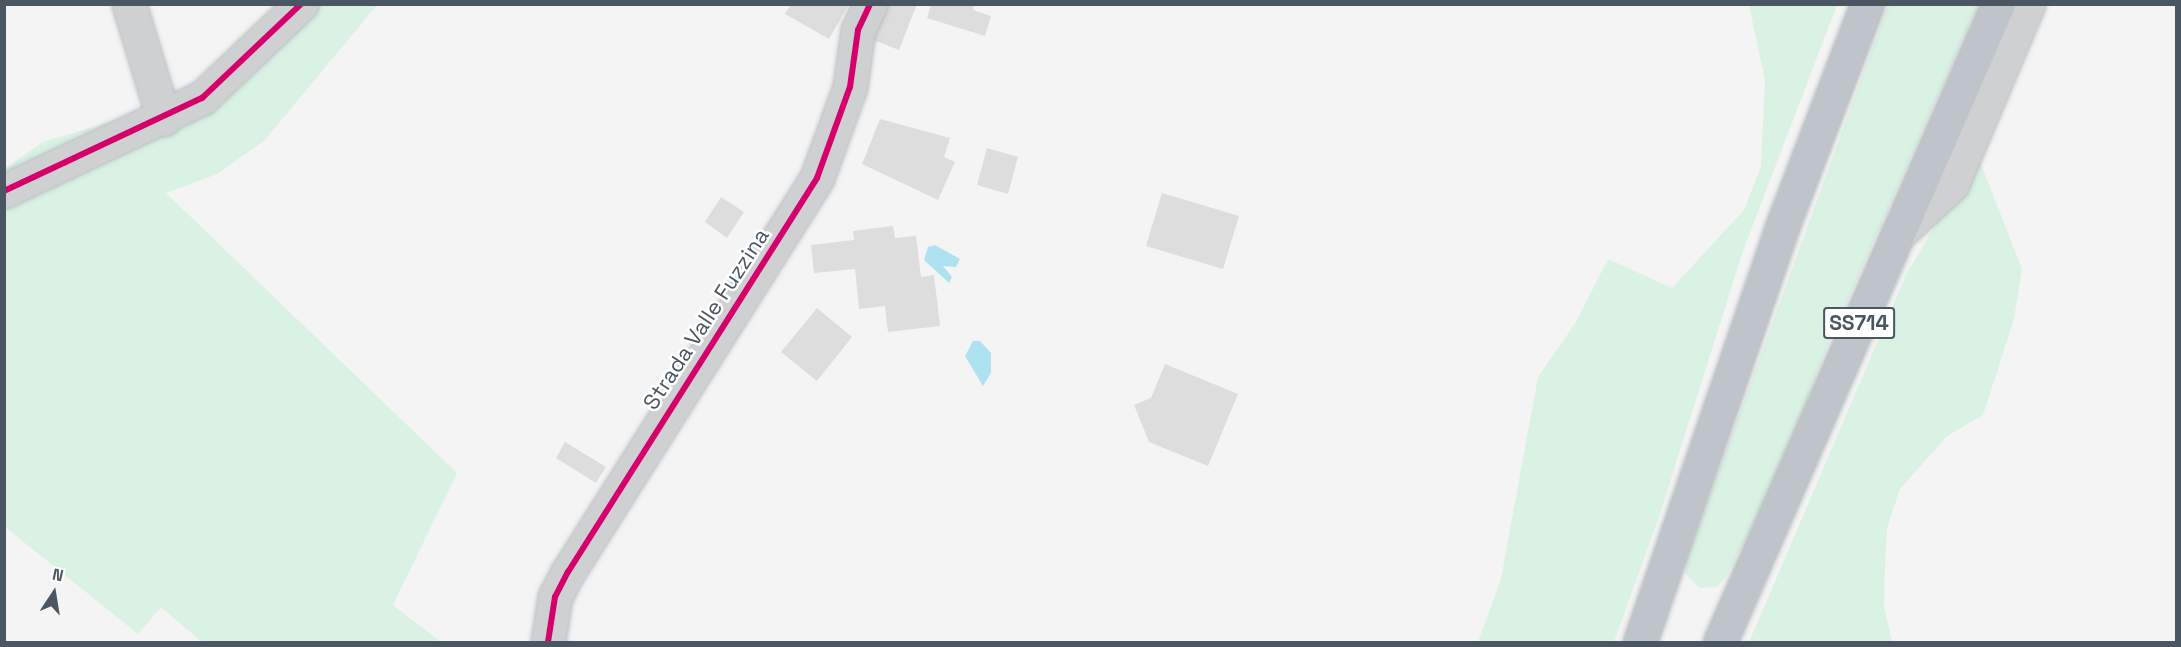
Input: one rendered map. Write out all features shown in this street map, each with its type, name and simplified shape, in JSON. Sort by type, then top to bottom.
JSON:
[{"type":"highway","points":[[1640,642],[1782,227],[1867,4]]},
{"type":"highway","name":"SS714","points":[[1720,642],[1998,4]]},
{"type":"street","points":[[129,4],[165,118]]},
{"type":"street","points":[[4,191],[165,118],[202,98],[301,4]]},
{"type":"street","name":"Strada Valle Fuzzina","points":[[548,642],[555,597],[568,572],[817,178],[850,87],[858,30],[870,4]]},
{"type":"street","points":[[1898,235],[1952,184],[2028,4]]},
{"type":"green space","points":[[287,5],[377,5],[264,141],[217,174],[166,193],[457,473],[393,605],[441,642],[202,642],[161,607],[138,634],[5,527],[4,169],[43,142],[173,103]]},
{"type":"green space","points":[[1749,5],[1837,5],[1743,251],[1659,517],[1614,642],[1478,642],[1501,579],[1538,377],[1576,322],[1608,259],[1672,288],[1744,210],[1761,166],[1765,80]]},
{"type":"green space","points":[[1888,5],[1978,5],[1828,345],[1778,477],[1726,577],[1717,587],[1699,588],[1685,573],[1686,561]]},
{"type":"green space","points":[[1977,154],[2022,269],[2014,319],[1983,415],[1947,436],[1900,489],[1887,528],[1884,606],[1892,642],[1749,642],[1906,275]]},
{"type":"water","points":[[935,245],[960,259],[956,267],[943,266],[952,277],[949,283],[924,260],[928,247]]},
{"type":"water","points":[[973,341],[980,341],[991,353],[991,373],[983,386],[965,356]]},
{"type":"building","points":[[791,4],[849,4],[829,39],[785,14]]},
{"type":"building","points":[[879,4],[917,4],[899,50],[866,37]]},
{"type":"building","points":[[931,4],[974,4],[973,10],[991,16],[985,36],[927,18]]},
{"type":"building","points":[[880,119],[950,138],[944,157],[955,162],[938,200],[862,164]]},
{"type":"building","points":[[987,148],[1018,157],[1008,194],[977,185]]},
{"type":"building","points":[[1162,193],[1239,216],[1223,269],[1146,246]]},
{"type":"building","points":[[721,197],[744,212],[727,238],[705,222]]},
{"type":"building","points":[[893,226],[895,238],[916,236],[921,277],[934,275],[940,326],[888,332],[885,306],[859,309],[855,269],[814,273],[811,245],[854,240],[853,231]]},
{"type":"building","points":[[817,308],[852,337],[817,381],[781,352]]},
{"type":"building","points":[[1165,364],[1238,394],[1208,466],[1149,442],[1134,405],[1151,398]]},
{"type":"building","points":[[565,442],[606,467],[596,483],[556,458]]},
{"type":"cycle path","points":[[4,191],[202,98],[301,4]]},
{"type":"cycle path","points":[[548,642],[555,597],[568,572],[817,178],[850,87],[858,30],[870,4]]}]
